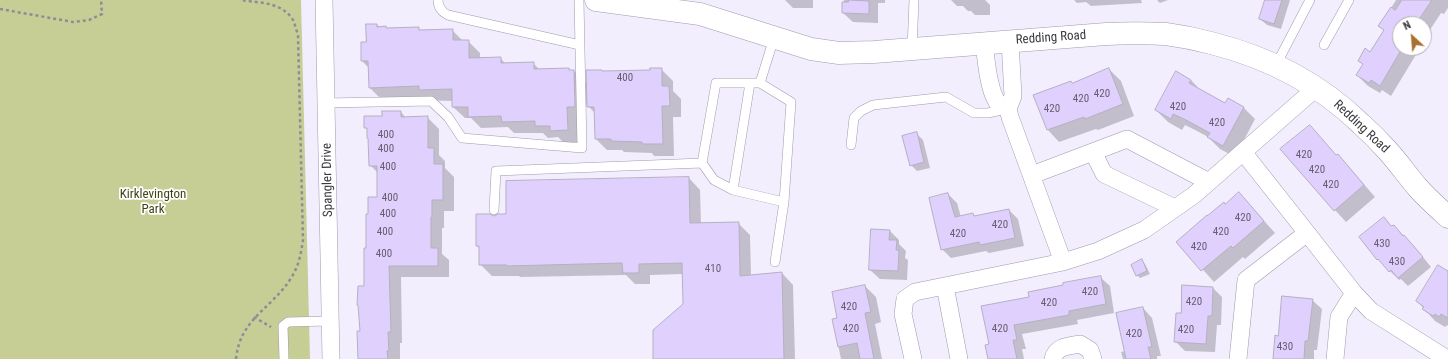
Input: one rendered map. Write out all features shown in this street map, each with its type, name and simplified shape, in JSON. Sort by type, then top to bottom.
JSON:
[{"type":"street","name":"Spangler Drive","points":[[324,0],[331,359]]},
{"type":"street","name":"Redding Road","points":[[596,0],[676,5],[774,38],[825,52],[874,52],[1106,34],[1167,34],[1239,50],[1276,66],[1336,101],[1361,123],[1386,149],[1418,188],[1448,217]]},
{"type":"street","points":[[1010,41],[1014,96],[1008,109],[1063,262]]},
{"type":"street","points":[[984,43],[990,82],[996,100],[1001,106],[1008,109]]},
{"type":"street","points":[[913,359],[903,314],[905,299],[915,292],[1063,262],[1098,252],[1144,230],[1194,195],[1316,88]]},
{"type":"street","points":[[1032,175],[1127,139],[1209,182]]},
{"type":"street","points":[[1093,152],[1104,174],[1175,208]]},
{"type":"street","points":[[1243,152],[1354,293],[1371,311],[1447,359]]},
{"type":"street","points":[[1238,359],[1246,280],[1307,233]]},
{"type":"street","points":[[945,286],[959,359]]},
{"type":"street","points":[[1335,359],[1339,317],[1354,293]]},
{"type":"street","points":[[1053,359],[1054,354],[1062,347],[1080,344],[1090,350],[1093,359]]},
{"type":"lane","points":[[438,0],[441,11],[448,15],[580,45]]},
{"type":"lane","points":[[326,103],[431,101],[448,117],[462,138],[582,148],[579,0]]},
{"type":"lane","points":[[912,49],[914,0]]},
{"type":"lane","points":[[1276,66],[1310,0]]},
{"type":"lane","points":[[1324,45],[1349,0]]},
{"type":"lane","points":[[733,190],[755,83],[774,38]]},
{"type":"lane","points":[[775,262],[784,202],[792,102],[755,83],[716,83],[702,163],[714,180],[733,190],[784,202]]},
{"type":"lane","points":[[851,145],[854,118],[861,111],[873,105],[946,97],[974,113],[988,113],[1008,109]]},
{"type":"lane","points":[[494,210],[496,172],[628,165],[702,163]]},
{"type":"lane","points":[[284,359],[284,326],[288,322],[330,321]]},
{"type":"path","points":[[0,10],[73,22],[89,20],[102,14],[101,0]]},
{"type":"path","points":[[236,359],[237,350],[243,334],[254,318],[276,296],[291,278],[300,259],[303,240],[298,36],[293,20],[281,8],[264,3],[241,0]]},
{"type":"path","points":[[254,318],[284,334]]},
{"type":"green space","name":"Kirklevington Park","points":[[0,0],[301,0],[310,359],[0,359]]},
{"type":"building","points":[[849,0],[869,1],[869,14],[842,13],[842,2],[848,2]]},
{"type":"building","points":[[1265,0],[1282,0],[1274,24],[1259,19]]},
{"type":"building","points":[[1402,0],[1432,0],[1421,16],[1392,16],[1392,56],[1398,56],[1380,86],[1371,80],[1369,83],[1356,75],[1363,64],[1358,61],[1365,48],[1370,52],[1384,30],[1378,26],[1391,7],[1395,10]]},
{"type":"building","points":[[366,24],[377,24],[377,27],[386,26],[386,28],[419,27],[419,30],[453,29],[453,40],[469,40],[469,58],[501,57],[501,63],[534,62],[534,69],[569,68],[569,70],[574,70],[575,107],[567,107],[568,130],[550,131],[550,126],[535,126],[535,121],[502,122],[501,116],[468,117],[468,107],[452,107],[452,89],[419,90],[419,86],[369,88],[368,61],[361,61],[361,42],[366,42]]},
{"type":"building","points":[[650,68],[662,68],[662,86],[669,86],[670,106],[662,106],[663,144],[642,144],[642,142],[595,139],[594,107],[587,107],[586,70],[650,70]]},
{"type":"building","points":[[1109,68],[1123,104],[1085,119],[1084,117],[1047,130],[1033,95],[1071,81],[1072,83]]},
{"type":"building","points":[[1176,71],[1191,80],[1189,83],[1225,103],[1228,98],[1244,107],[1223,146],[1207,137],[1210,133],[1184,119],[1173,114],[1171,119],[1155,110]]},
{"type":"building","points":[[382,111],[401,111],[401,117],[428,116],[428,148],[434,148],[434,164],[443,164],[443,200],[432,200],[431,217],[431,248],[438,248],[438,266],[389,266],[391,332],[388,332],[388,359],[358,359],[357,331],[360,331],[357,305],[358,286],[364,286],[366,214],[368,214],[368,197],[377,197],[377,166],[369,166],[367,128],[364,128],[364,116],[382,116]]},
{"type":"building","points":[[1310,125],[1336,155],[1338,154],[1364,185],[1334,211],[1280,149]]},
{"type":"building","points":[[917,132],[924,162],[910,166],[902,136]]},
{"type":"building","points":[[689,177],[690,223],[739,222],[740,276],[782,272],[784,359],[653,359],[653,330],[683,304],[682,263],[639,264],[639,273],[623,273],[622,263],[507,266],[479,265],[479,246],[476,246],[476,214],[490,214],[494,216],[498,214],[506,214],[506,181]]},
{"type":"building","points":[[1239,192],[1264,221],[1233,248],[1231,246],[1201,271],[1176,242],[1207,215],[1224,202],[1225,204]]},
{"type":"building","points":[[948,193],[955,217],[973,213],[974,216],[1009,209],[1015,238],[980,245],[979,242],[941,250],[929,198]]},
{"type":"building","points":[[1384,217],[1391,226],[1394,225],[1403,236],[1404,235],[1423,257],[1398,278],[1391,270],[1389,272],[1378,259],[1377,260],[1359,237]]},
{"type":"building","points":[[871,229],[890,230],[889,240],[897,240],[896,250],[899,250],[898,271],[869,270]]},
{"type":"building","points":[[1142,259],[1147,271],[1136,276],[1131,265]]},
{"type":"building","points":[[1438,265],[1448,271],[1448,318],[1441,314],[1439,317],[1435,314],[1433,316],[1422,309],[1424,307],[1416,301]]},
{"type":"building","points":[[1101,276],[1106,304],[1069,311],[1069,315],[1014,325],[1017,340],[1013,340],[1017,359],[988,359],[985,345],[989,344],[981,306],[1029,297],[1028,292],[1063,285],[1063,283]]},
{"type":"building","points":[[865,285],[871,312],[865,313],[874,359],[860,359],[857,343],[838,347],[832,319],[837,318],[832,292]]},
{"type":"building","points":[[1182,285],[1213,287],[1212,316],[1208,316],[1206,344],[1174,342],[1176,313],[1181,313]]},
{"type":"building","points":[[1282,296],[1313,299],[1308,341],[1305,341],[1304,359],[1273,359],[1275,335],[1278,336]]},
{"type":"building","points":[[1143,307],[1152,347],[1148,347],[1151,359],[1126,359],[1116,313]]}]
